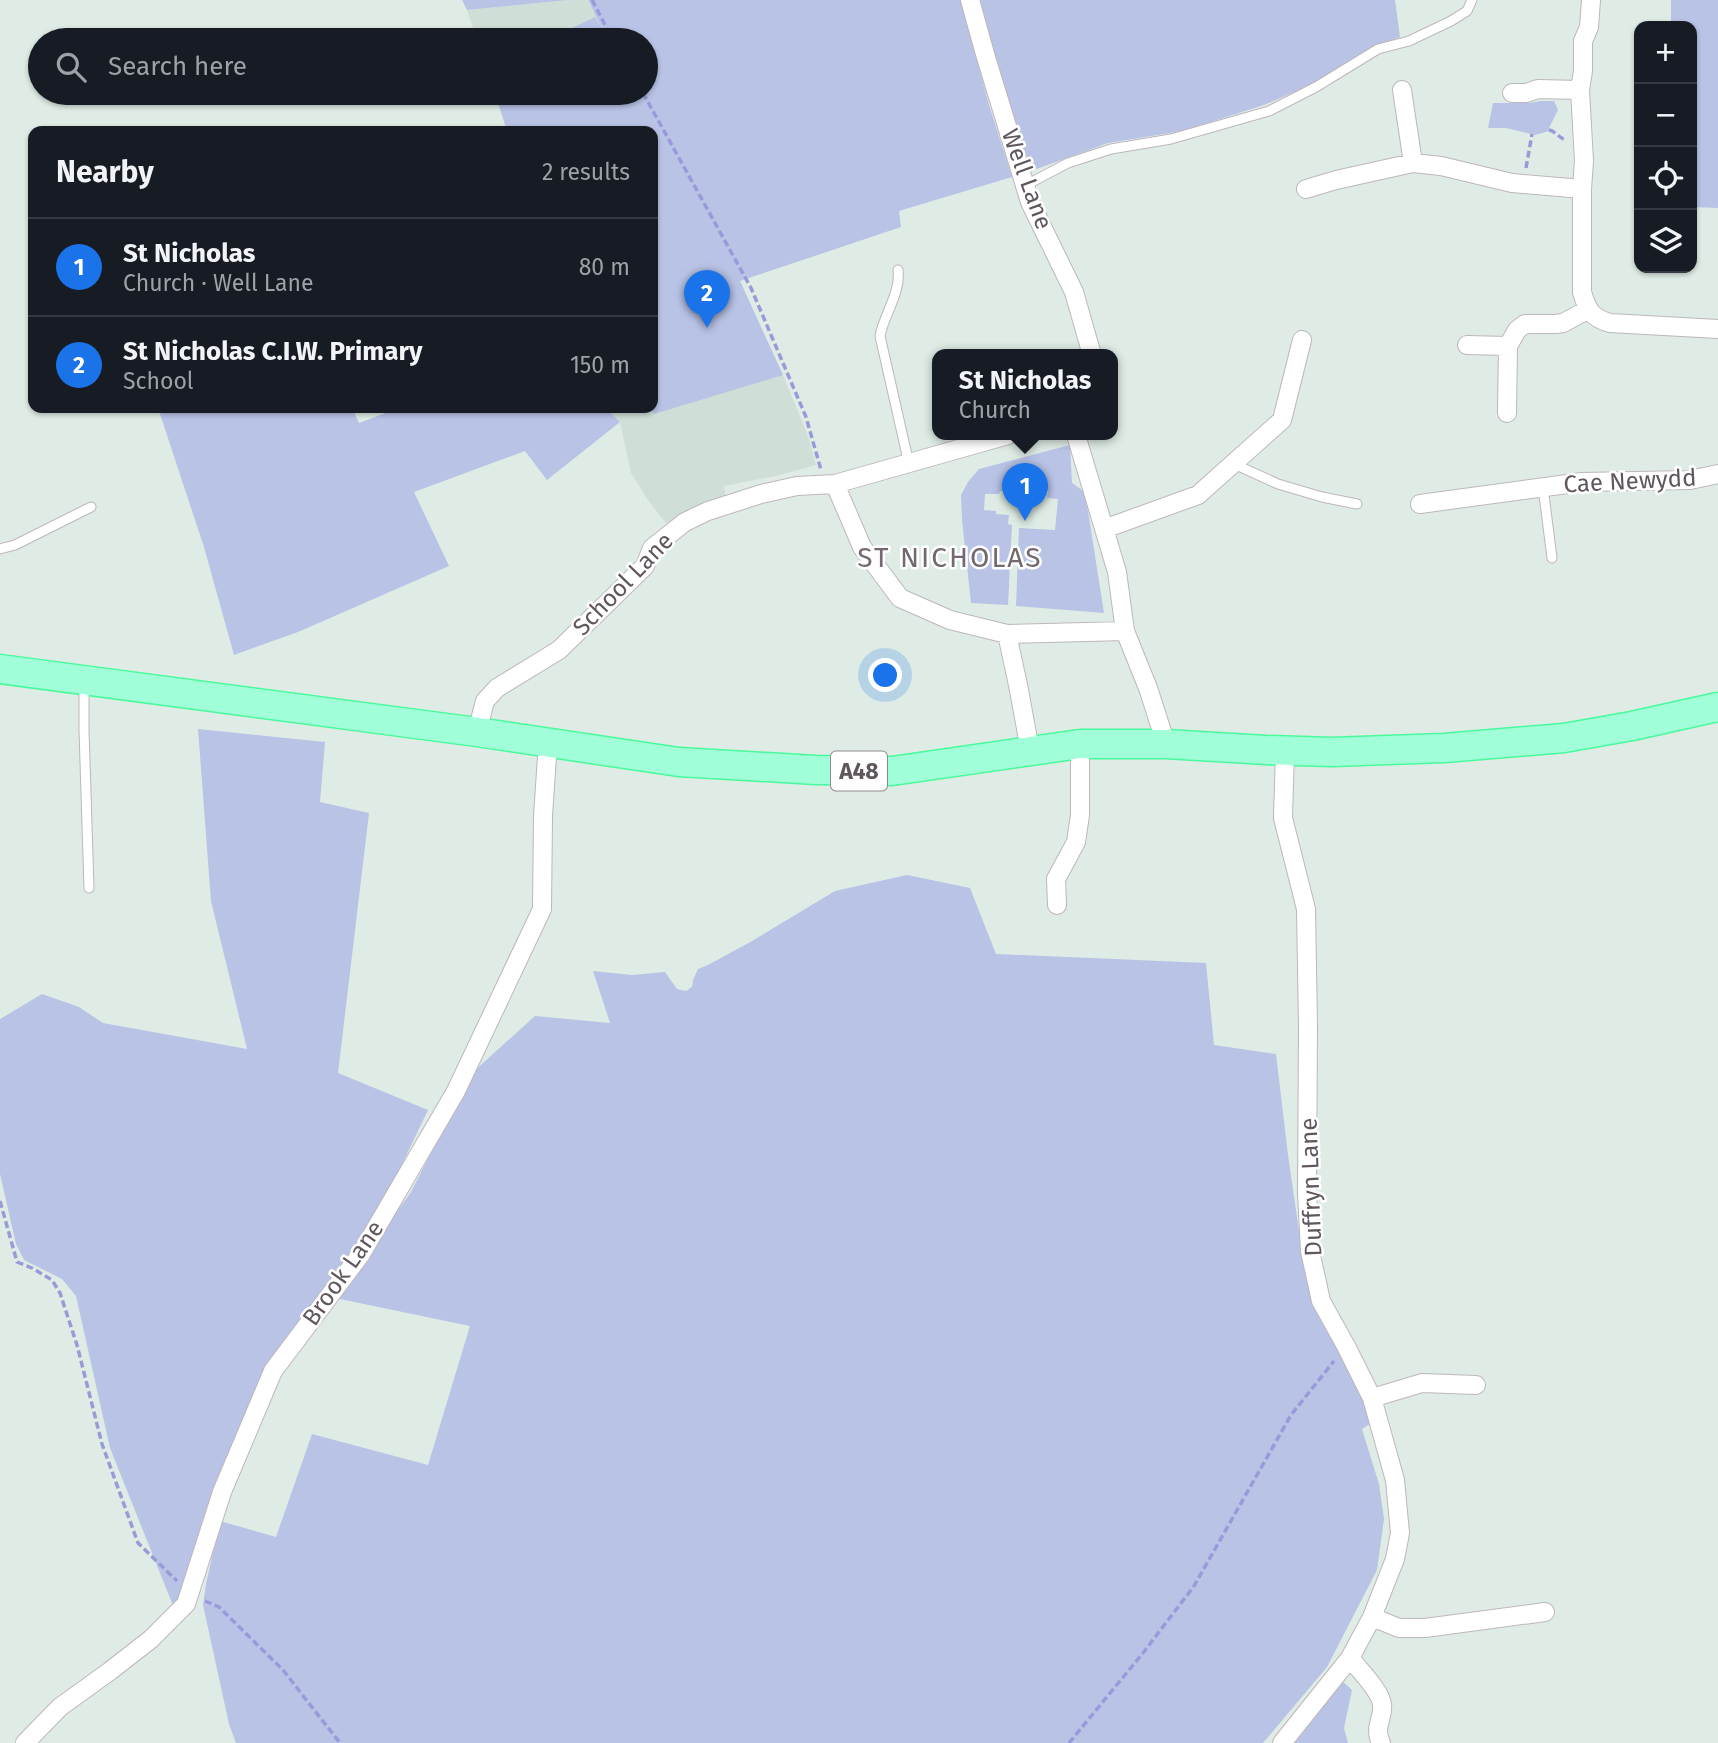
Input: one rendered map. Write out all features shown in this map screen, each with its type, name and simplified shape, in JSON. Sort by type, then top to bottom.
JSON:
[{"type":"main road","name":"A48","points":[[0,669],[477,732],[679,762],[816,770],[892,771],[1080,744],[1166,744],[1285,751],[1377,751],[1530,742],[1595,733],[1718,707]]},
{"type":"street","name":"Well Lane","points":[[970,0],[1030,202],[1074,292],[1090,349]]},
{"type":"street","points":[[1591,0],[1589,27],[1583,41],[1580,90],[1584,161],[1582,292],[1589,309],[1600,320],[1610,323],[1718,329]]},
{"type":"street","points":[[1512,93],[1526,93],[1538,89],[1580,90]]},
{"type":"street","points":[[1402,90],[1413,163]]},
{"type":"street","points":[[1306,189],[1413,163],[1441,166],[1524,184],[1582,189]]},
{"type":"street","points":[[1507,413],[1508,346],[1517,330],[1525,324],[1556,324],[1589,309]]},
{"type":"street","points":[[1104,529],[1198,495],[1282,420],[1302,340]]},
{"type":"street","points":[[1467,345],[1508,346]]},
{"type":"street","name":"School Lane","points":[[477,732],[485,701],[497,688],[559,650],[645,566],[652,548],[685,522],[708,511],[761,494],[797,485],[830,485],[991,440]]},
{"type":"street","points":[[1077,440],[1117,572],[1125,631],[1148,688],[1166,744]]},
{"type":"street","name":"Cae Newydd","points":[[1420,504],[1582,482],[1690,480],[1718,474]]},
{"type":"street","points":[[830,485],[862,547],[900,598],[950,620],[1007,634],[1125,631]]},
{"type":"street","points":[[1007,634],[1030,750]]},
{"type":"street","name":"Brook Lane","points":[[25,1743],[60,1707],[151,1639],[186,1604],[222,1492],[273,1371],[361,1254],[456,1091],[542,909],[542,816],[548,742]]},
{"type":"street","points":[[1057,905],[1056,879],[1076,842],[1080,814],[1080,744]]},
{"type":"street","name":"Duffryn Lane","points":[[1282,1743],[1350,1658],[1372,1617],[1395,1559],[1399,1533],[1395,1480],[1372,1398],[1321,1301],[1310,1251],[1307,1192],[1306,909],[1283,818],[1285,751]]},
{"type":"street","points":[[1372,1398],[1422,1383],[1476,1385]]},
{"type":"street","points":[[1372,1617],[1399,1628],[1425,1628],[1545,1612]]},
{"type":"street","points":[[1350,1658],[1373,1686],[1382,1702],[1378,1723],[1381,1743]]},
{"type":"lane","points":[[1026,185],[1068,163],[1111,149],[1171,139],[1269,111],[1316,87],[1378,49],[1409,41],[1451,21],[1467,11],[1472,0]]},
{"type":"lane","points":[[898,270],[896,292],[882,324],[880,337],[909,464]]},
{"type":"lane","points":[[1234,464],[1278,484],[1357,504]]},
{"type":"lane","name":"Cae Newydd","points":[[1543,487],[1552,558]]},
{"type":"lane","points":[[0,549],[15,545],[91,508]]},
{"type":"lane","points":[[85,680],[83,730],[89,888]]},
{"type":"path","points":[[592,0],[607,28]]},
{"type":"path","points":[[650,105],[751,288],[806,417],[830,485]]},
{"type":"path","points":[[1524,184],[1532,134]]},
{"type":"path","points":[[0,1201],[17,1262],[52,1280],[60,1293],[77,1345],[102,1444],[138,1542],[190,1592],[219,1608],[283,1670],[340,1743]]},
{"type":"path","points":[[1069,1743],[1194,1586],[1292,1415],[1346,1346]]},
{"type":"shaded area","points":[[462,0],[568,0],[467,10]]},
{"type":"shaded area","points":[[587,0],[602,28],[473,28],[467,10]]},
{"type":"shaded area","points":[[588,0],[961,0],[989,105],[1012,177],[899,211],[901,227],[740,281],[783,375],[658,413],[658,126],[505,126],[499,105],[658,105],[658,28],[572,28],[595,17],[601,27]]},
{"type":"shaded area","points":[[978,0],[1395,0],[1400,37],[1371,48],[1310,85],[1264,105],[1182,131],[1108,143],[1031,171]]},
{"type":"shaded area","points":[[1671,0],[1718,0],[1718,208],[1697,207],[1697,21],[1671,21]]},
{"type":"shaded area","points":[[1554,101],[1558,110],[1549,131],[1535,135],[1506,128],[1488,128],[1493,103]]},
{"type":"shaded area","points":[[499,105],[644,105],[655,126],[505,126]]},
{"type":"shaded area","points":[[658,132],[739,281],[783,375],[807,433],[816,465],[724,486],[726,497],[666,523],[631,473],[620,422],[611,413],[658,413]]},
{"type":"shaded area","points":[[160,413],[354,413],[359,423],[386,413],[611,413],[620,422],[547,480],[525,451],[414,492],[449,566],[298,632],[234,655],[204,547]]},
{"type":"shaded area","points":[[1070,445],[1072,483],[1085,492],[1104,613],[1016,606],[1019,528],[1055,530],[1058,499],[1047,498],[1048,491],[1030,489],[1030,494],[1000,491],[999,494],[985,494],[984,510],[1009,515],[1008,524],[1012,525],[1008,605],[971,603],[961,495],[968,482],[979,469]]},
{"type":"shaded area","points":[[198,729],[325,742],[320,802],[369,813],[338,1073],[428,1110],[371,1229],[269,1368],[188,1579],[174,1608],[110,1448],[76,1296],[62,1279],[24,1260],[16,1244],[0,1174],[0,1019],[42,994],[79,1007],[103,1023],[247,1049],[211,901]]},
{"type":"shaded area","points":[[907,875],[970,888],[996,954],[1206,963],[1214,1045],[1276,1054],[1303,1259],[1313,1306],[1370,1409],[1373,1422],[1362,1429],[1379,1484],[1384,1519],[1377,1570],[1327,1667],[1263,1743],[236,1743],[229,1724],[203,1605],[220,1521],[276,1537],[312,1434],[428,1465],[470,1326],[335,1298],[411,1192],[472,1073],[535,1016],[610,1023],[593,971],[632,975],[665,972],[677,989],[686,991],[692,987],[698,969],[752,941],[835,891]]},
{"type":"shaded area","points":[[1341,1680],[1352,1690],[1344,1728],[1348,1743],[1294,1743]]},
{"type":"place","name":"St Nicholas C.I.W. Primary","points":[[707,328]]},
{"type":"place","name":"St Nicholas","points":[[1025,521]]},
{"type":"district","name":"ST NICHOLAS","points":[[950,557]]}]
